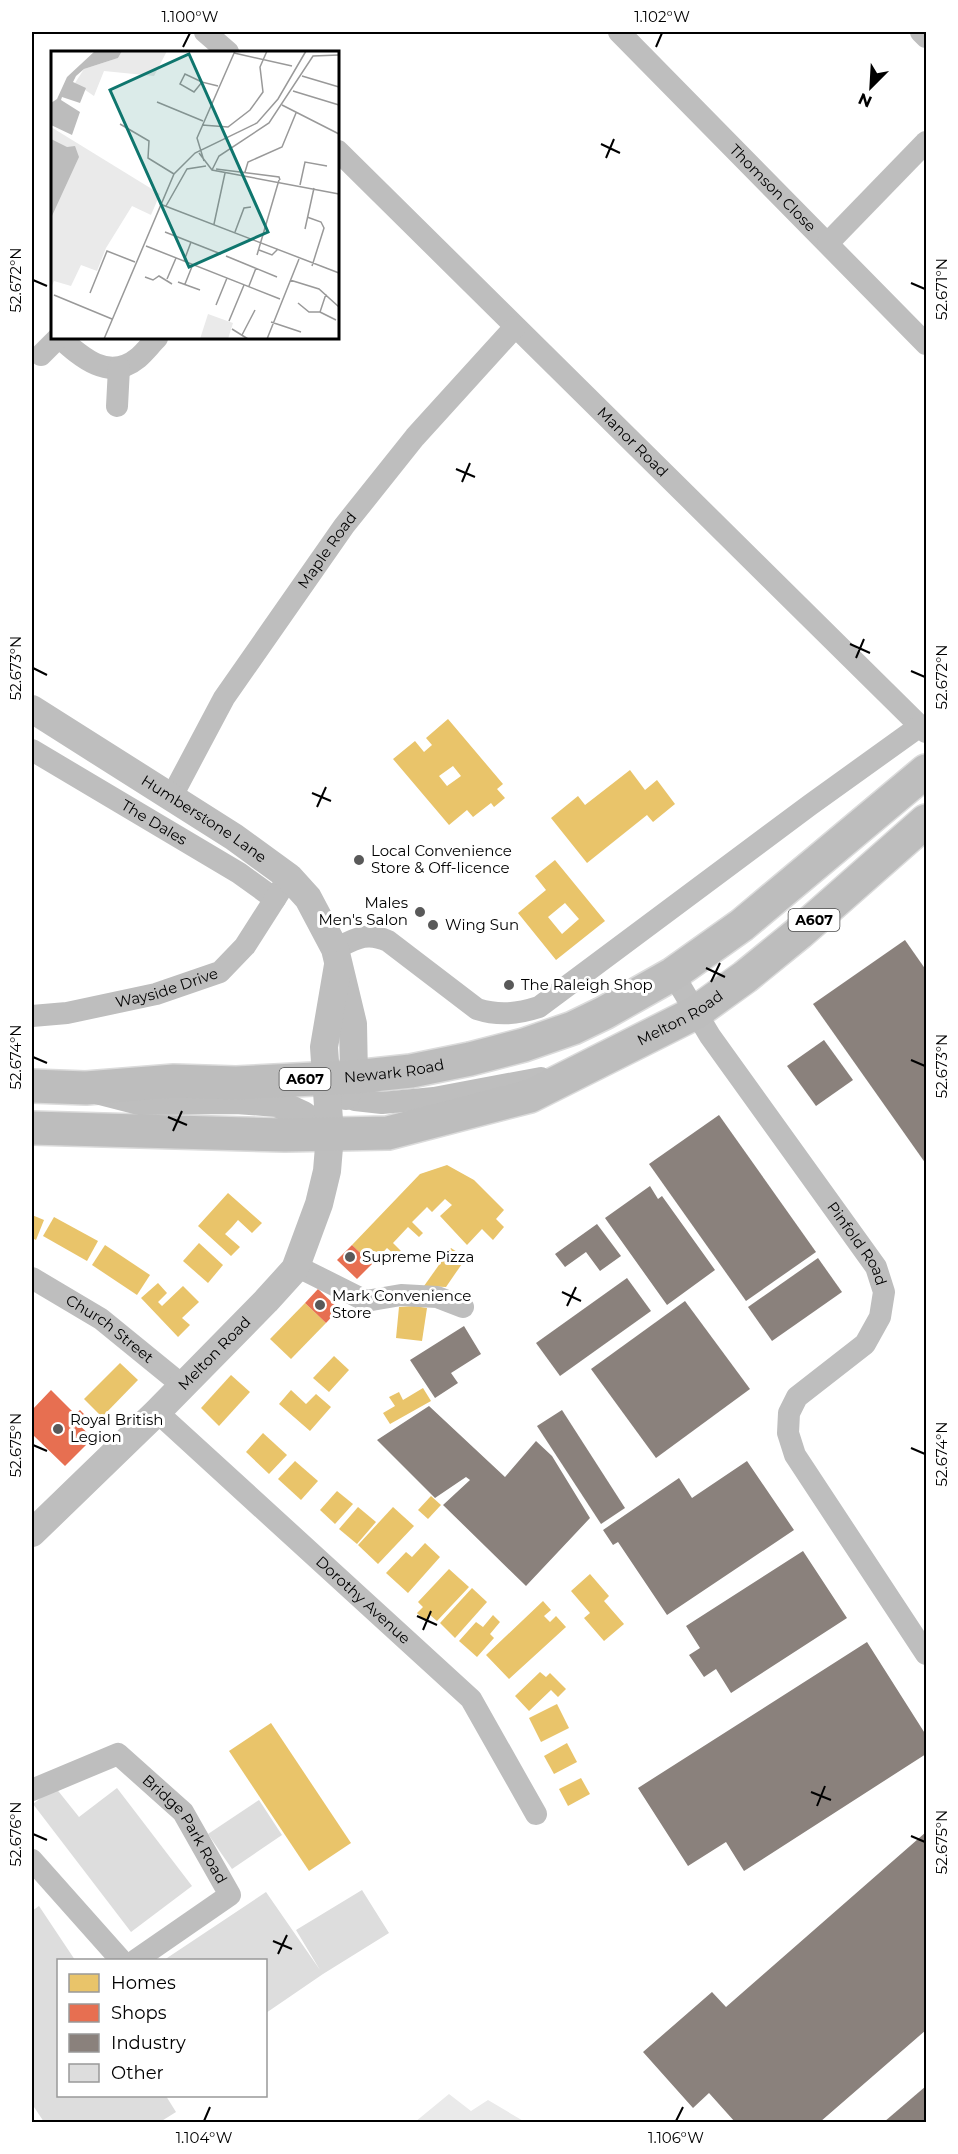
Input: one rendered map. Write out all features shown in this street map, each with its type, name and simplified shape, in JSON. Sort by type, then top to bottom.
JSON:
[{"type":"highway","name":"A607","points":[[673,974],[742,925],[927,771]]},
{"type":"highway","name":"Melton Road","points":[[330,1135],[388,1133],[530,1096],[695,1013],[745,977],[799,933],[927,821]]},
{"type":"highway","name":"Newark Road","points":[[32,1086],[86,1088],[174,1081],[342,1084],[470,1059],[524,1045],[573,1028],[617,1007],[673,974]]},
{"type":"highway","name":"A607","points":[[32,1128],[193,1134],[330,1135]]},
{"type":"street","points":[[205,32],[227,51]]},
{"type":"street","name":"Thomson Close","points":[[619,32],[927,344]]},
{"type":"street","points":[[921,32],[927,37]]},
{"type":"street","points":[[828,243],[927,142]]},
{"type":"street","name":"Manor Road","points":[[339,152],[923,729]]},
{"type":"street","name":"Maple Road","points":[[172,796],[224,698],[344,526],[416,437],[514,327]]},
{"type":"street","points":[[41,355],[58,339]]},
{"type":"street","points":[[60,339],[80,356],[105,368],[120,368],[137,359],[156,339]]},
{"type":"street","points":[[117,406],[120,368]]},
{"type":"street","name":"Humberstone Lane","points":[[32,710],[234,837],[282,888],[308,898],[336,957]]},
{"type":"street","points":[[583,1070],[434,1098],[367,1103],[342,1084],[324,1047],[336,957],[360,937],[369,935],[379,937],[388,941],[477,1009],[506,1015],[539,1007],[810,805],[923,729]]},
{"type":"street","name":"The Dales","points":[[32,750],[239,873],[282,888]]},
{"type":"street","name":"Wayside Drive","points":[[32,1016],[67,1013],[156,994],[220,972],[244,946],[282,888]]},
{"type":"street","name":"Pinfold Road","points":[[673,974],[695,1013],[876,1267],[884,1292],[880,1317],[865,1344],[797,1397],[789,1413],[788,1433],[795,1455],[927,1654]]},
{"type":"street","name":"Melton Road","points":[[32,1533],[157,1412],[266,1301],[296,1266],[319,1204],[327,1171],[330,1135],[342,1084]]},
{"type":"street","name":"A607","points":[[86,1088],[139,1101],[236,1100],[277,1103],[303,1115],[330,1135]]},
{"type":"street","points":[[296,1266],[366,1301],[401,1295],[437,1297],[463,1307]]},
{"type":"street","name":"Church Street","points":[[32,1278],[101,1319],[182,1385]]},
{"type":"street","name":"Dorothy Avenue","points":[[157,1412],[471,1699],[536,1814]]},
{"type":"street","name":"Bridge Park Road","points":[[32,1790],[118,1754],[183,1812],[230,1895],[137,1959]]},
{"type":"street","points":[[32,1860],[120,1959]]},
{"type":"shaded area","points":[[449,2094],[471,2111],[488,2100],[525,2122],[415,2122]]},
{"type":"building: Homes","points":[[448,719],[503,784],[497,789],[505,798],[494,807],[491,803],[473,817],[467,810],[449,825],[393,759],[415,741],[424,752],[432,745],[426,738]],"holes":[[[453,766],[461,776],[447,786],[439,776]]]},
{"type":"building: Homes","points":[[630,770],[645,790],[657,780],[675,804],[653,822],[647,815],[587,863],[551,818],[578,796],[585,805]]},
{"type":"building: Homes","points":[[555,860],[605,921],[556,960],[518,913],[546,890],[535,876]],"holes":[[[565,903],[579,919],[562,934],[548,917]]]},
{"type":"building: Homes","points":[[447,1165],[474,1180],[504,1210],[496,1219],[504,1227],[493,1240],[482,1229],[467,1245],[440,1216],[452,1205],[445,1199],[432,1212],[427,1207],[412,1222],[423,1233],[419,1237],[408,1227],[393,1243],[401,1251],[396,1256],[387,1248],[372,1264],[352,1245],[420,1174]]},
{"type":"building: Homes","points":[[228,1193],[262,1223],[252,1233],[238,1220],[225,1234],[240,1247],[231,1256],[198,1226]]},
{"type":"building: Homes","points":[[32,1215],[44,1220],[36,1240],[32,1238]]},
{"type":"building: Homes","points":[[54,1217],[98,1241],[87,1261],[43,1236]]},
{"type":"building: Homes","points":[[199,1243],[223,1265],[208,1283],[183,1261]]},
{"type":"building: Homes","points":[[105,1245],[150,1275],[137,1295],[92,1265]]},
{"type":"building: Homes","points":[[451,1248],[466,1258],[446,1287],[424,1286]]},
{"type":"building: Homes","points":[[158,1283],[167,1293],[158,1302],[162,1306],[183,1286],[199,1302],[182,1318],[190,1325],[178,1337],[141,1298]]},
{"type":"building: Homes","points":[[305,1303],[326,1323],[291,1359],[270,1339]]},
{"type":"building: Homes","points":[[399,1307],[427,1308],[422,1341],[396,1338]]},
{"type":"building: Homes","points":[[334,1356],[349,1370],[329,1392],[313,1378]]},
{"type":"building: Homes","points":[[120,1363],[138,1380],[102,1417],[84,1399]]},
{"type":"building: Homes","points":[[231,1375],[250,1392],[219,1426],[201,1408]]},
{"type":"building: Homes","points":[[423,1388],[431,1401],[390,1424],[383,1413],[395,1406],[389,1397],[399,1392],[403,1400]]},
{"type":"building: Homes","points":[[291,1390],[306,1404],[316,1394],[331,1407],[310,1431],[279,1404]]},
{"type":"building: Homes","points":[[263,1433],[287,1455],[269,1474],[246,1452]]},
{"type":"building: Homes","points":[[295,1461],[318,1481],[301,1500],[278,1479]]},
{"type":"building: Homes","points":[[337,1491],[353,1504],[335,1524],[320,1510]]},
{"type":"building: Homes","points":[[431,1496],[441,1505],[428,1519],[418,1510]]},
{"type":"building: Homes","points":[[358,1507],[376,1522],[357,1544],[339,1529]]},
{"type":"building: Homes","points":[[393,1507],[414,1526],[378,1564],[358,1545]]},
{"type":"building: Homes","points":[[425,1543],[440,1557],[408,1593],[386,1573],[406,1552],[412,1557]]},
{"type":"building: Homes","points":[[449,1569],[469,1587],[437,1621],[430,1615],[425,1621],[417,1613],[423,1607],[418,1602]]},
{"type":"building: Homes","points":[[590,1574],[609,1596],[604,1601],[624,1624],[604,1641],[584,1618],[590,1613],[571,1591]]},
{"type":"building: Homes","points":[[472,1588],[487,1602],[455,1638],[440,1623]]},
{"type":"building: Homes","points":[[543,1601],[551,1610],[544,1616],[550,1622],[556,1616],[566,1627],[509,1679],[486,1655]]},
{"type":"building: Homes","points":[[493,1615],[500,1622],[490,1634],[494,1638],[477,1657],[459,1641],[476,1622],[483,1627]]},
{"type":"building: Homes","points":[[540,1672],[546,1677],[550,1673],[566,1689],[558,1697],[551,1690],[529,1711],[515,1696]]},
{"type":"building: Homes","points":[[557,1704],[569,1728],[541,1742],[529,1718]]},
{"type":"building: Homes","points":[[271,1723],[351,1843],[309,1871],[229,1751]]},
{"type":"building: Homes","points":[[567,1743],[577,1762],[554,1774],[544,1756]]},
{"type":"building: Homes","points":[[581,1778],[590,1794],[568,1806],[559,1789]]},
{"type":"building: Shops","points":[[352,1245],[372,1264],[357,1279],[337,1260]]},
{"type":"building: Shops","points":[[318,1289],[339,1309],[326,1323],[305,1303]]},
{"type":"building: Shops","name":"Royal British Legion","points":[[51,1390],[75,1414],[80,1410],[87,1417],[79,1425],[93,1438],[65,1466],[32,1434],[32,1410]]},
{"type":"building: Industry","points":[[905,940],[926,970],[926,1164],[813,1004]]},
{"type":"building: Industry","points":[[824,1040],[853,1080],[816,1106],[787,1066]]},
{"type":"building: Industry","points":[[719,1115],[816,1252],[746,1301],[649,1164]]},
{"type":"building: Industry","points":[[650,1186],[658,1199],[662,1196],[715,1270],[667,1305],[605,1218]]},
{"type":"building: Industry","points":[[597,1224],[621,1256],[600,1271],[586,1252],[565,1267],[555,1254]]},
{"type":"building: Industry","points":[[818,1258],[842,1292],[772,1341],[748,1307]]},
{"type":"building: Industry","points":[[627,1278],[651,1311],[560,1376],[536,1343]]},
{"type":"building: Industry","points":[[685,1301],[750,1389],[656,1458],[591,1369]]},
{"type":"building: Industry","points":[[464,1326],[481,1354],[451,1373],[458,1383],[435,1398],[410,1360]]},
{"type":"building: Industry","points":[[429,1406],[505,1477],[536,1441],[552,1456],[590,1518],[526,1586],[443,1505],[470,1480],[466,1477],[435,1498],[377,1440]]},
{"type":"building: Industry","points":[[562,1410],[625,1508],[601,1524],[537,1426]]},
{"type":"building: Industry","points":[[747,1461],[794,1530],[667,1615],[618,1542],[613,1545],[603,1530],[679,1478],[692,1498]]},
{"type":"building: Industry","points":[[803,1551],[847,1618],[731,1693],[716,1669],[704,1677],[689,1655],[700,1648],[686,1626]]},
{"type":"building: Industry","points":[[867,1642],[926,1735],[926,1754],[744,1871],[726,1842],[688,1866],[638,1788]]},
{"type":"building: Industry","points":[[926,1832],[926,2030],[820,2122],[735,2122],[709,2093],[693,2108],[643,2052],[712,1992],[726,2007]]},
{"type":"building: Industry","points":[[926,2086],[926,2122],[884,2122]]},
{"type":"building: Other","points":[[55,1787],[79,1817],[117,1788],[192,1886],[131,1932],[33,1804]]},
{"type":"building: Other","points":[[259,1800],[282,1835],[232,1869],[208,1834]]},
{"type":"building: Other","points":[[362,1890],[389,1933],[267,2012],[267,1959],[166,1959],[266,1892],[320,1970],[296,1930]]},
{"type":"building: Other","points":[[39,1906],[74,1959],[57,1959],[57,2097],[167,2097],[176,2112],[160,2122],[44,2122],[32,2104],[32,1911]]},
{"type":"place","name":"Local Convenience Store & Off-licence","points":[[359,860]]},
{"type":"place","name":"Males Men's Salon","points":[[420,912]]},
{"type":"place","name":"Wing Sun","points":[[433,925]]},
{"type":"place","name":"The Raleigh Shop","points":[[509,985]]},
{"type":"place","name":"Supreme Pizza","points":[[350,1257]]},
{"type":"place","name":"Mark Convenience Store","points":[[320,1305]]},
{"type":"place","name":"Royal British Legion","points":[[58,1429]]}]
